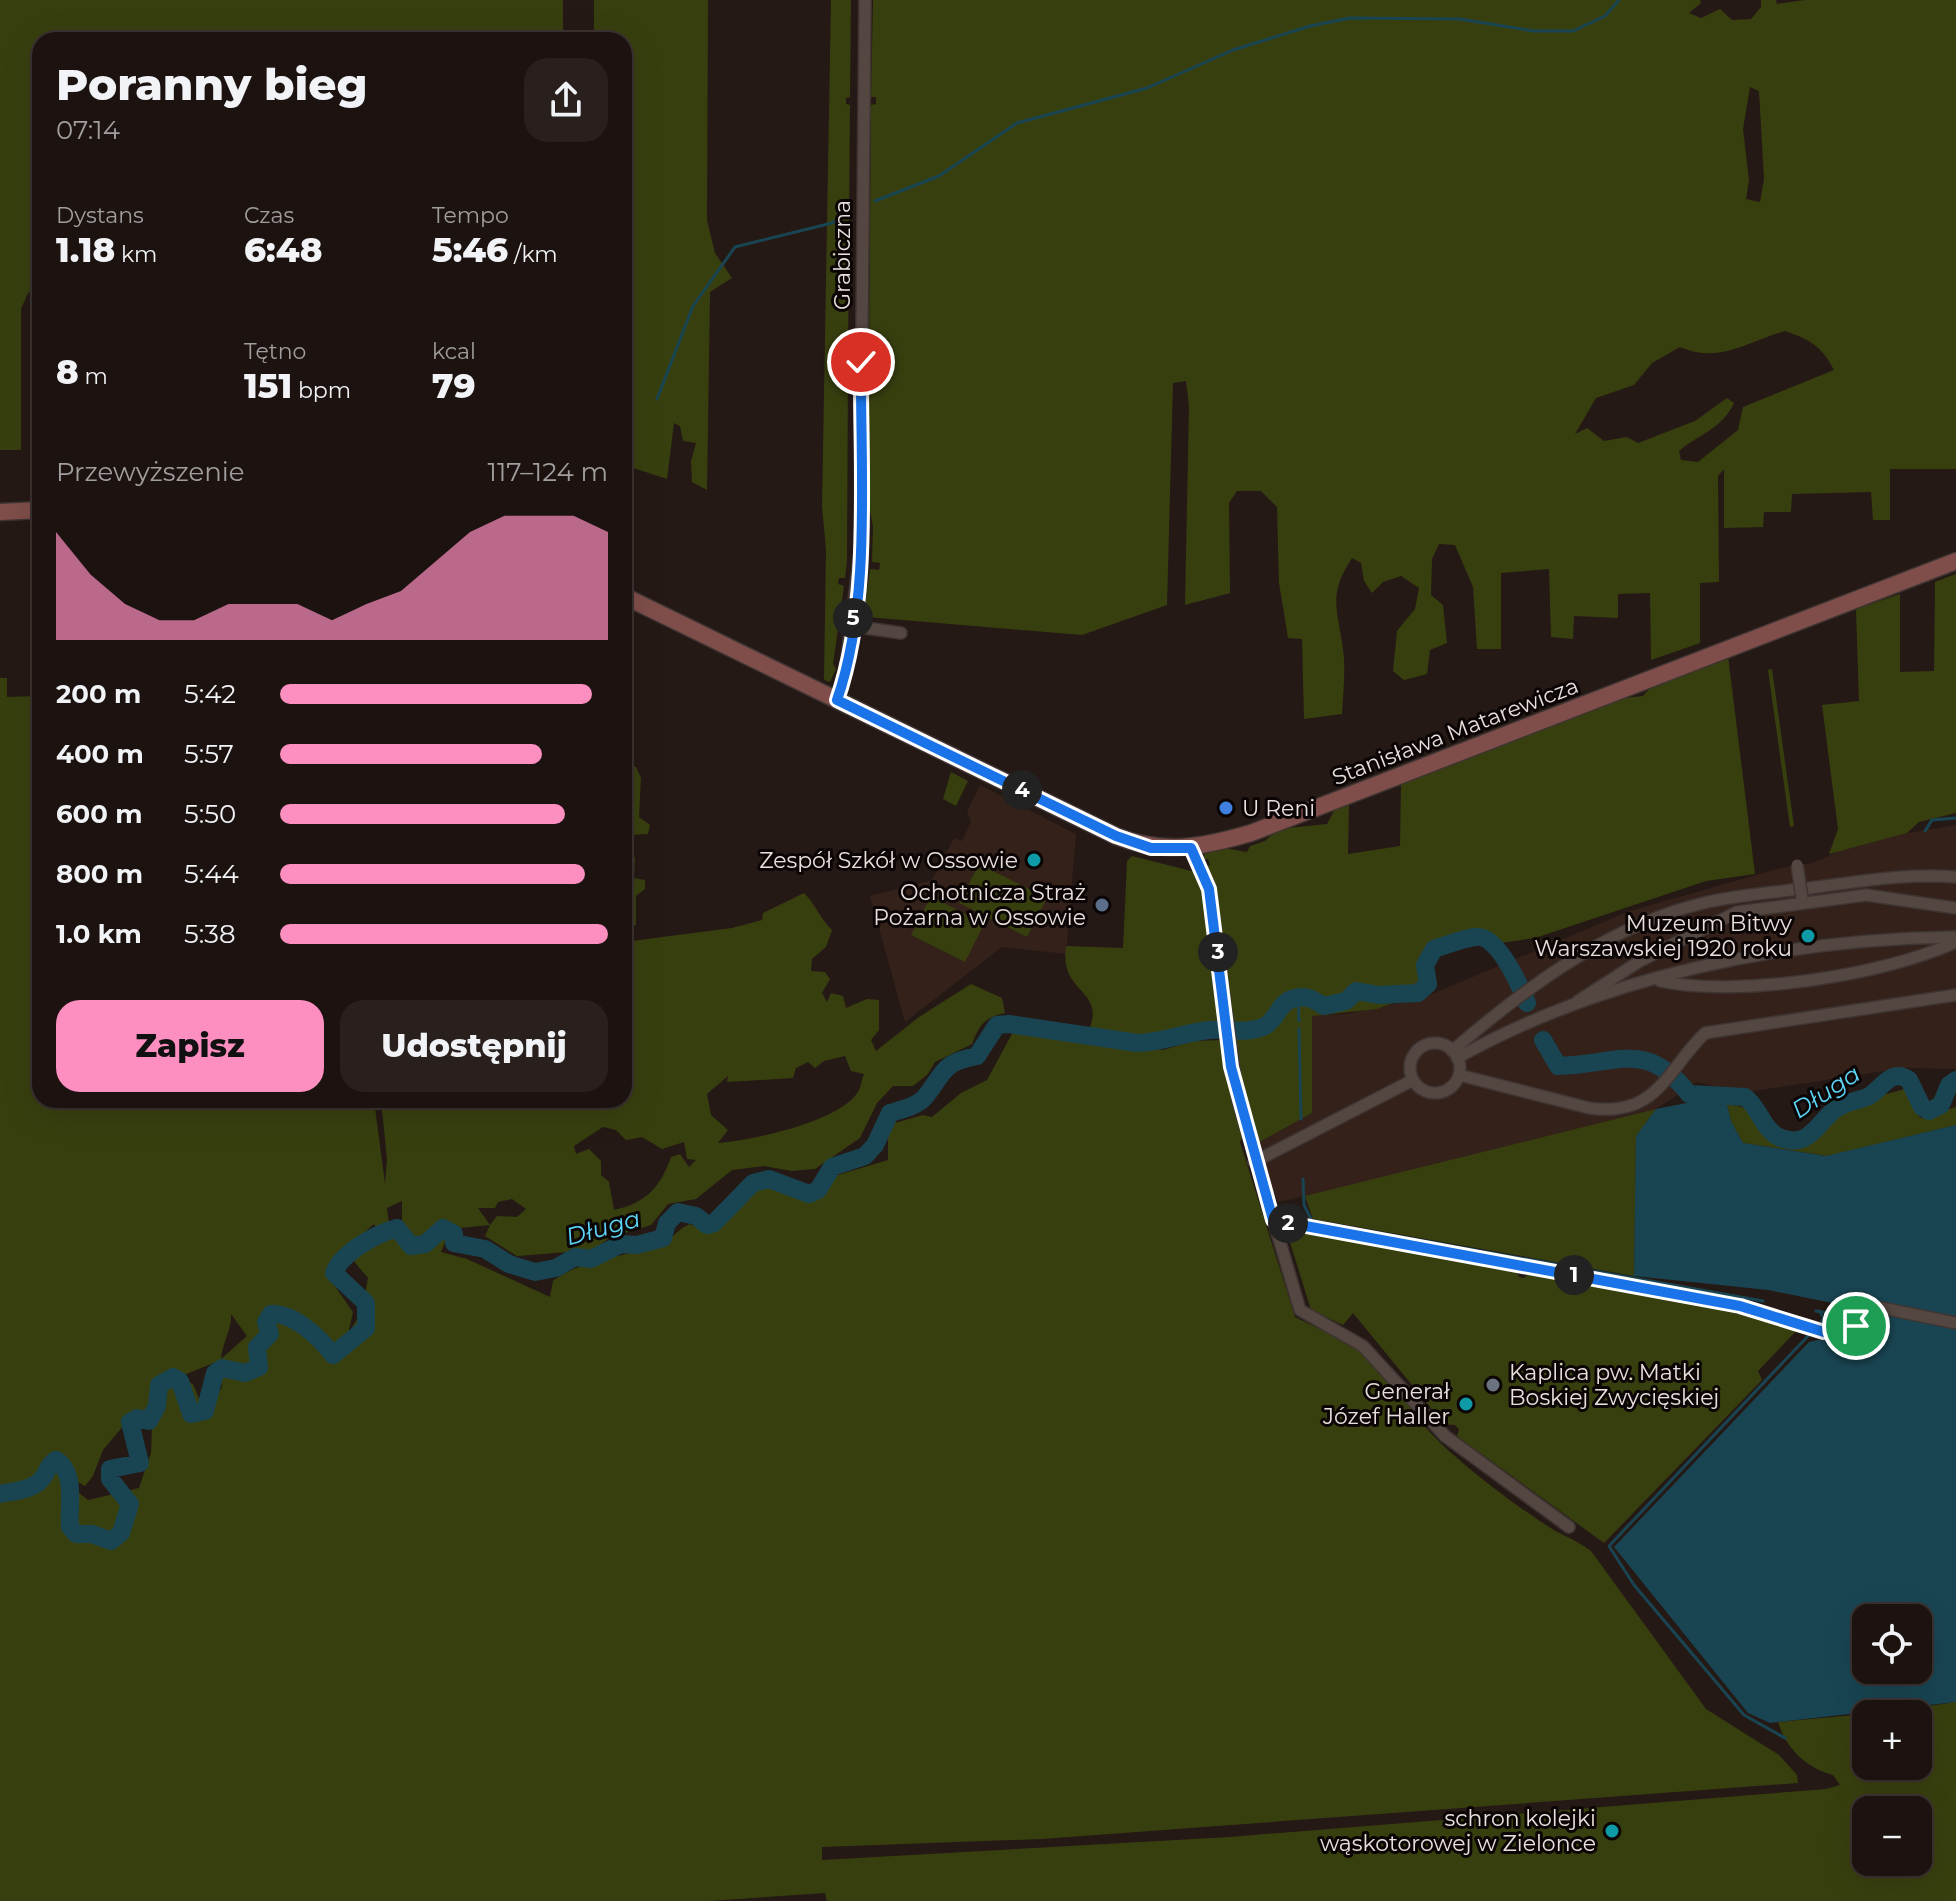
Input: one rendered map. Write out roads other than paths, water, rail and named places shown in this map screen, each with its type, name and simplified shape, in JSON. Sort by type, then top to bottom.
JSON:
[{"type":"street","name":"Grabiczna","points":[[837,700],[844,680],[852,626],[860,543],[865,0]]},
{"type":"street","points":[[0,512],[32,510]]},
{"type":"street","name":"Stanisława Matarewicza","points":[[632,600],[1116,836],[1151,848],[1191,848],[1264,828],[1956,561]]},
{"type":"street","points":[[852,626],[901,633]]},
{"type":"street","points":[[1191,848],[1209,889],[1227,1015],[1228,1050],[1254,1162],[1304,1315],[1363,1346],[1445,1436],[1569,1527]]},
{"type":"street","points":[[1796,859],[1803,900]]},
{"type":"street","points":[[1455,1054],[1508,1004],[1535,985],[1633,929],[1709,902],[1892,877],[1956,877]]},
{"type":"street","points":[[1568,1008],[1640,961],[1737,912],[1803,900],[1866,895],[1956,908]]},
{"type":"street","points":[[1455,1054],[1568,1008],[1656,980],[1747,958],[1846,945],[1956,939]]},
{"type":"street","points":[[1656,980],[1698,988],[1741,987],[1886,967],[1929,955],[1956,939]]},
{"type":"street","points":[[1459,1075],[1599,1109],[1646,1100],[1664,1085],[1705,1033],[1717,1029],[1956,995]]},
{"type":"street","points":[[1436,1043],[1455,1054],[1459,1075],[1453,1086],[1438,1093],[1422,1090],[1413,1080],[1411,1061],[1421,1048],[1436,1043]]},
{"type":"street","points":[[1254,1162],[1413,1080]]},
{"type":"street","points":[[1273,1220],[1740,1306],[1824,1332],[1856,1326],[1882,1308],[1956,1323]]},
{"type":"water","points":[[1692,1102],[1727,1105],[1731,1121],[1743,1143],[1826,1156],[1956,1125],[1956,1702],[1932,1705],[1932,1700],[1852,1700],[1852,1714],[1770,1723],[1748,1713],[1614,1547],[1809,1342],[1850,1333],[1868,1333],[1862,1309],[1768,1290],[1634,1276],[1636,1136],[1656,1109]]},
{"type":"waterway","points":[[875,201],[939,176],[1017,123],[1147,88],[1233,50],[1310,26],[1350,18],[1460,19],[1533,31],[1573,31],[1605,16],[1619,0]]},
{"type":"waterway","points":[[657,399],[693,306],[735,247],[832,223],[847,213]]},
{"type":"waterway","points":[[1925,831],[1932,820],[1956,818]]},
{"type":"waterway","name":"Długa","points":[[0,1494],[36,1484],[56,1460],[63,1466],[69,1481],[70,1527],[76,1534],[92,1534],[111,1541],[121,1533],[130,1504],[110,1479],[110,1469],[140,1463],[130,1422],[137,1418],[149,1421],[157,1406],[159,1385],[173,1377],[180,1381],[191,1414],[205,1411],[215,1373],[222,1368],[245,1373],[259,1367],[257,1347],[270,1334],[266,1322],[271,1314],[297,1322],[333,1355],[366,1328],[366,1303],[334,1273],[344,1258],[370,1239],[397,1228],[411,1246],[425,1244],[443,1228],[454,1234],[454,1243],[485,1249],[509,1264],[535,1272],[556,1268],[575,1257],[591,1259],[621,1244],[637,1245],[663,1238],[667,1223],[678,1212],[696,1216],[707,1225],[714,1223],[753,1183],[769,1179],[809,1194],[818,1190],[832,1167],[865,1156],[875,1145],[890,1113],[918,1103],[950,1065],[977,1056],[997,1025],[1009,1024],[1137,1043],[1210,1030],[1251,1030],[1265,1026],[1285,1003],[1299,997],[1324,1006],[1346,1001],[1356,991],[1379,995],[1418,993],[1428,984],[1425,965],[1434,949],[1476,937],[1484,938],[1500,952],[1527,1003]]},
{"type":"waterway","points":[[1298,997],[1299,1021]]},
{"type":"waterway","points":[[1299,1029],[1301,1119]]},
{"type":"waterway","name":"Długa","points":[[1543,1040],[1558,1066],[1644,1060],[1673,1077],[1689,1094],[1745,1097],[1775,1135],[1791,1140],[1806,1137],[1837,1108],[1867,1097],[1891,1078],[1897,1076],[1909,1080],[1922,1107],[1929,1111],[1941,1105],[1949,1085],[1956,1080]]},
{"type":"waterway","points":[[1303,1179],[1304,1205],[1312,1221],[1763,1301]]},
{"type":"waterway","points":[[1816,1311],[1853,1317]]},
{"type":"waterway","points":[[1820,1311],[1823,1318],[1820,1325]]},
{"type":"waterway","points":[[1785,1738],[1744,1715],[1634,1585],[1609,1546],[1808,1336]]},
{"type":"place","name":"U Reni","points":[[1226,808]]},
{"type":"place","name":"Zespół Szkół w Ossowie","points":[[1034,860]]},
{"type":"place","name":"Ochotnicza Straż Pożarna w Ossowie","points":[[1102,905]]},
{"type":"place","name":"Muzeum Bitwy Warszawskiej 1920 roku","points":[[1808,936]]},
{"type":"place","name":"Kaplica pw. Matki Boskiej Zwycięskiej","points":[[1493,1385]]},
{"type":"place","name":"Generał Józef Haller","points":[[1466,1404]]},
{"type":"place","name":"schron kolejki wąskotorowej w Zielonce","points":[[1612,1831]]}]
